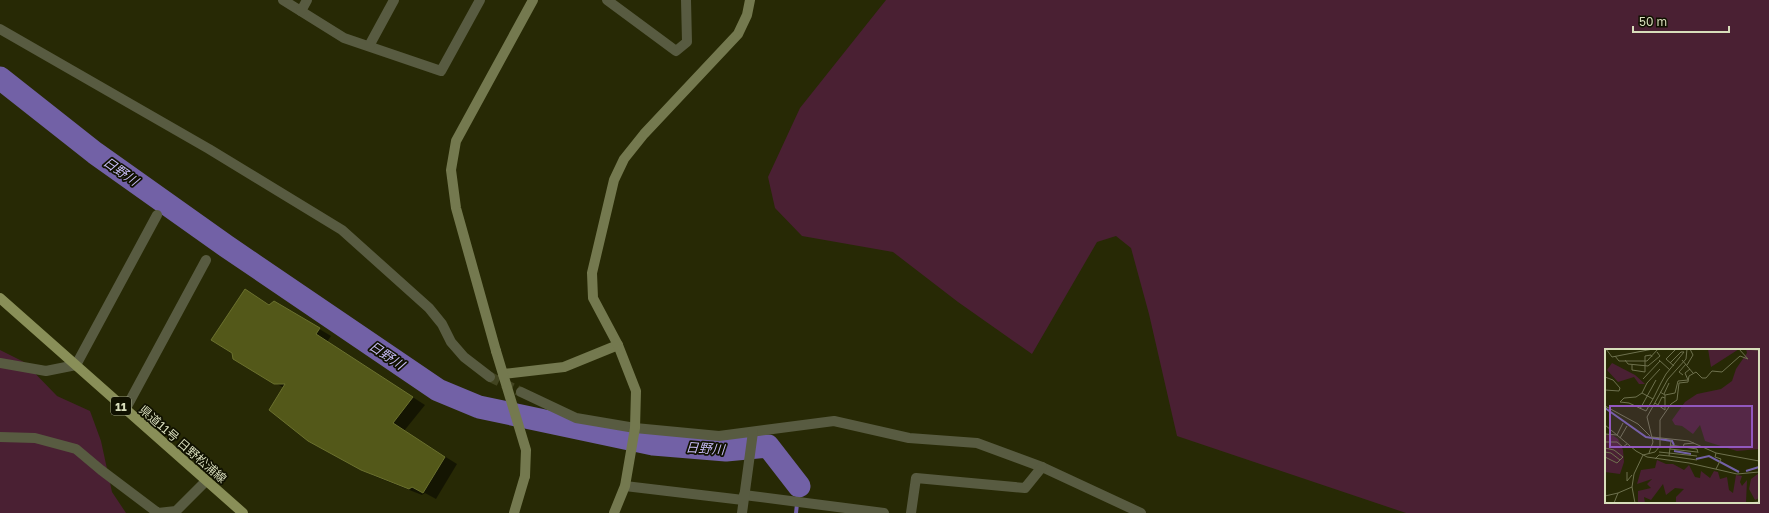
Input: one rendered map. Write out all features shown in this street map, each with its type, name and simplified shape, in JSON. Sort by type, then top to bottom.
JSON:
[{"type":"main road","name":"県道11号 日野松浦線","points":[[0,298],[243,513]]},
{"type":"street","points":[[283,0],[344,38],[441,71],[480,0]]},
{"type":"street","points":[[301,11],[307,0]]},
{"type":"street","points":[[369,46],[394,0]]},
{"type":"street","points":[[514,513],[524,476],[526,450],[496,351],[456,208],[451,170],[456,141],[533,0]]},
{"type":"street","points":[[607,0],[676,51],[687,42],[684,1]]},
{"type":"street","points":[[614,513],[625,486],[635,428],[636,391],[618,345],[593,298],[592,273],[614,180],[624,159],[644,134],[738,34],[748,15],[750,0]]},
{"type":"street","points":[[0,29],[210,149],[342,230],[429,308],[442,324],[451,342],[459,352],[490,376]]},
{"type":"street","points":[[0,363],[46,371],[76,365],[156,215]]},
{"type":"street","points":[[125,410],[206,260]]},
{"type":"street","points":[[503,374],[564,367],[618,345]]},
{"type":"street","points":[[521,392],[576,418],[635,428],[720,436],[834,421],[909,438],[977,443],[1042,468],[1141,513]]},
{"type":"street","points":[[742,513],[753,432]]},
{"type":"street","points":[[0,437],[35,438],[76,449],[158,513],[176,511],[206,481]]},
{"type":"street","points":[[911,513],[916,478],[1025,488],[1042,468]]},
{"type":"street","points":[[625,486],[884,513]]},
{"type":"shaded area","points":[[886,0],[1769,0],[1769,513],[1406,513],[1177,436],[1149,314],[1131,248],[1116,236],[1097,242],[1032,354],[958,302],[893,252],[802,236],[775,208],[768,177],[800,108]]},
{"type":"shaded area","points":[[0,350],[24,362],[57,396],[90,411],[101,441],[112,492],[126,513],[0,513]]},
{"type":"building","points":[[245,289],[269,305],[274,301],[320,328],[316,334],[413,397],[393,423],[445,457],[423,493],[412,487],[409,489],[361,470],[308,441],[269,410],[285,384],[274,384],[233,359],[232,353],[211,340]]},
{"type":"waterway","name":"日野川","points":[[0,78],[95,153],[226,246],[438,390],[479,407],[653,444],[726,450],[768,446],[799,486]]},
{"type":"waterway","name":"日野川","points":[[796,513],[799,486]]},
{"type":"tunnel","points":[[490,377],[521,392]]}]
